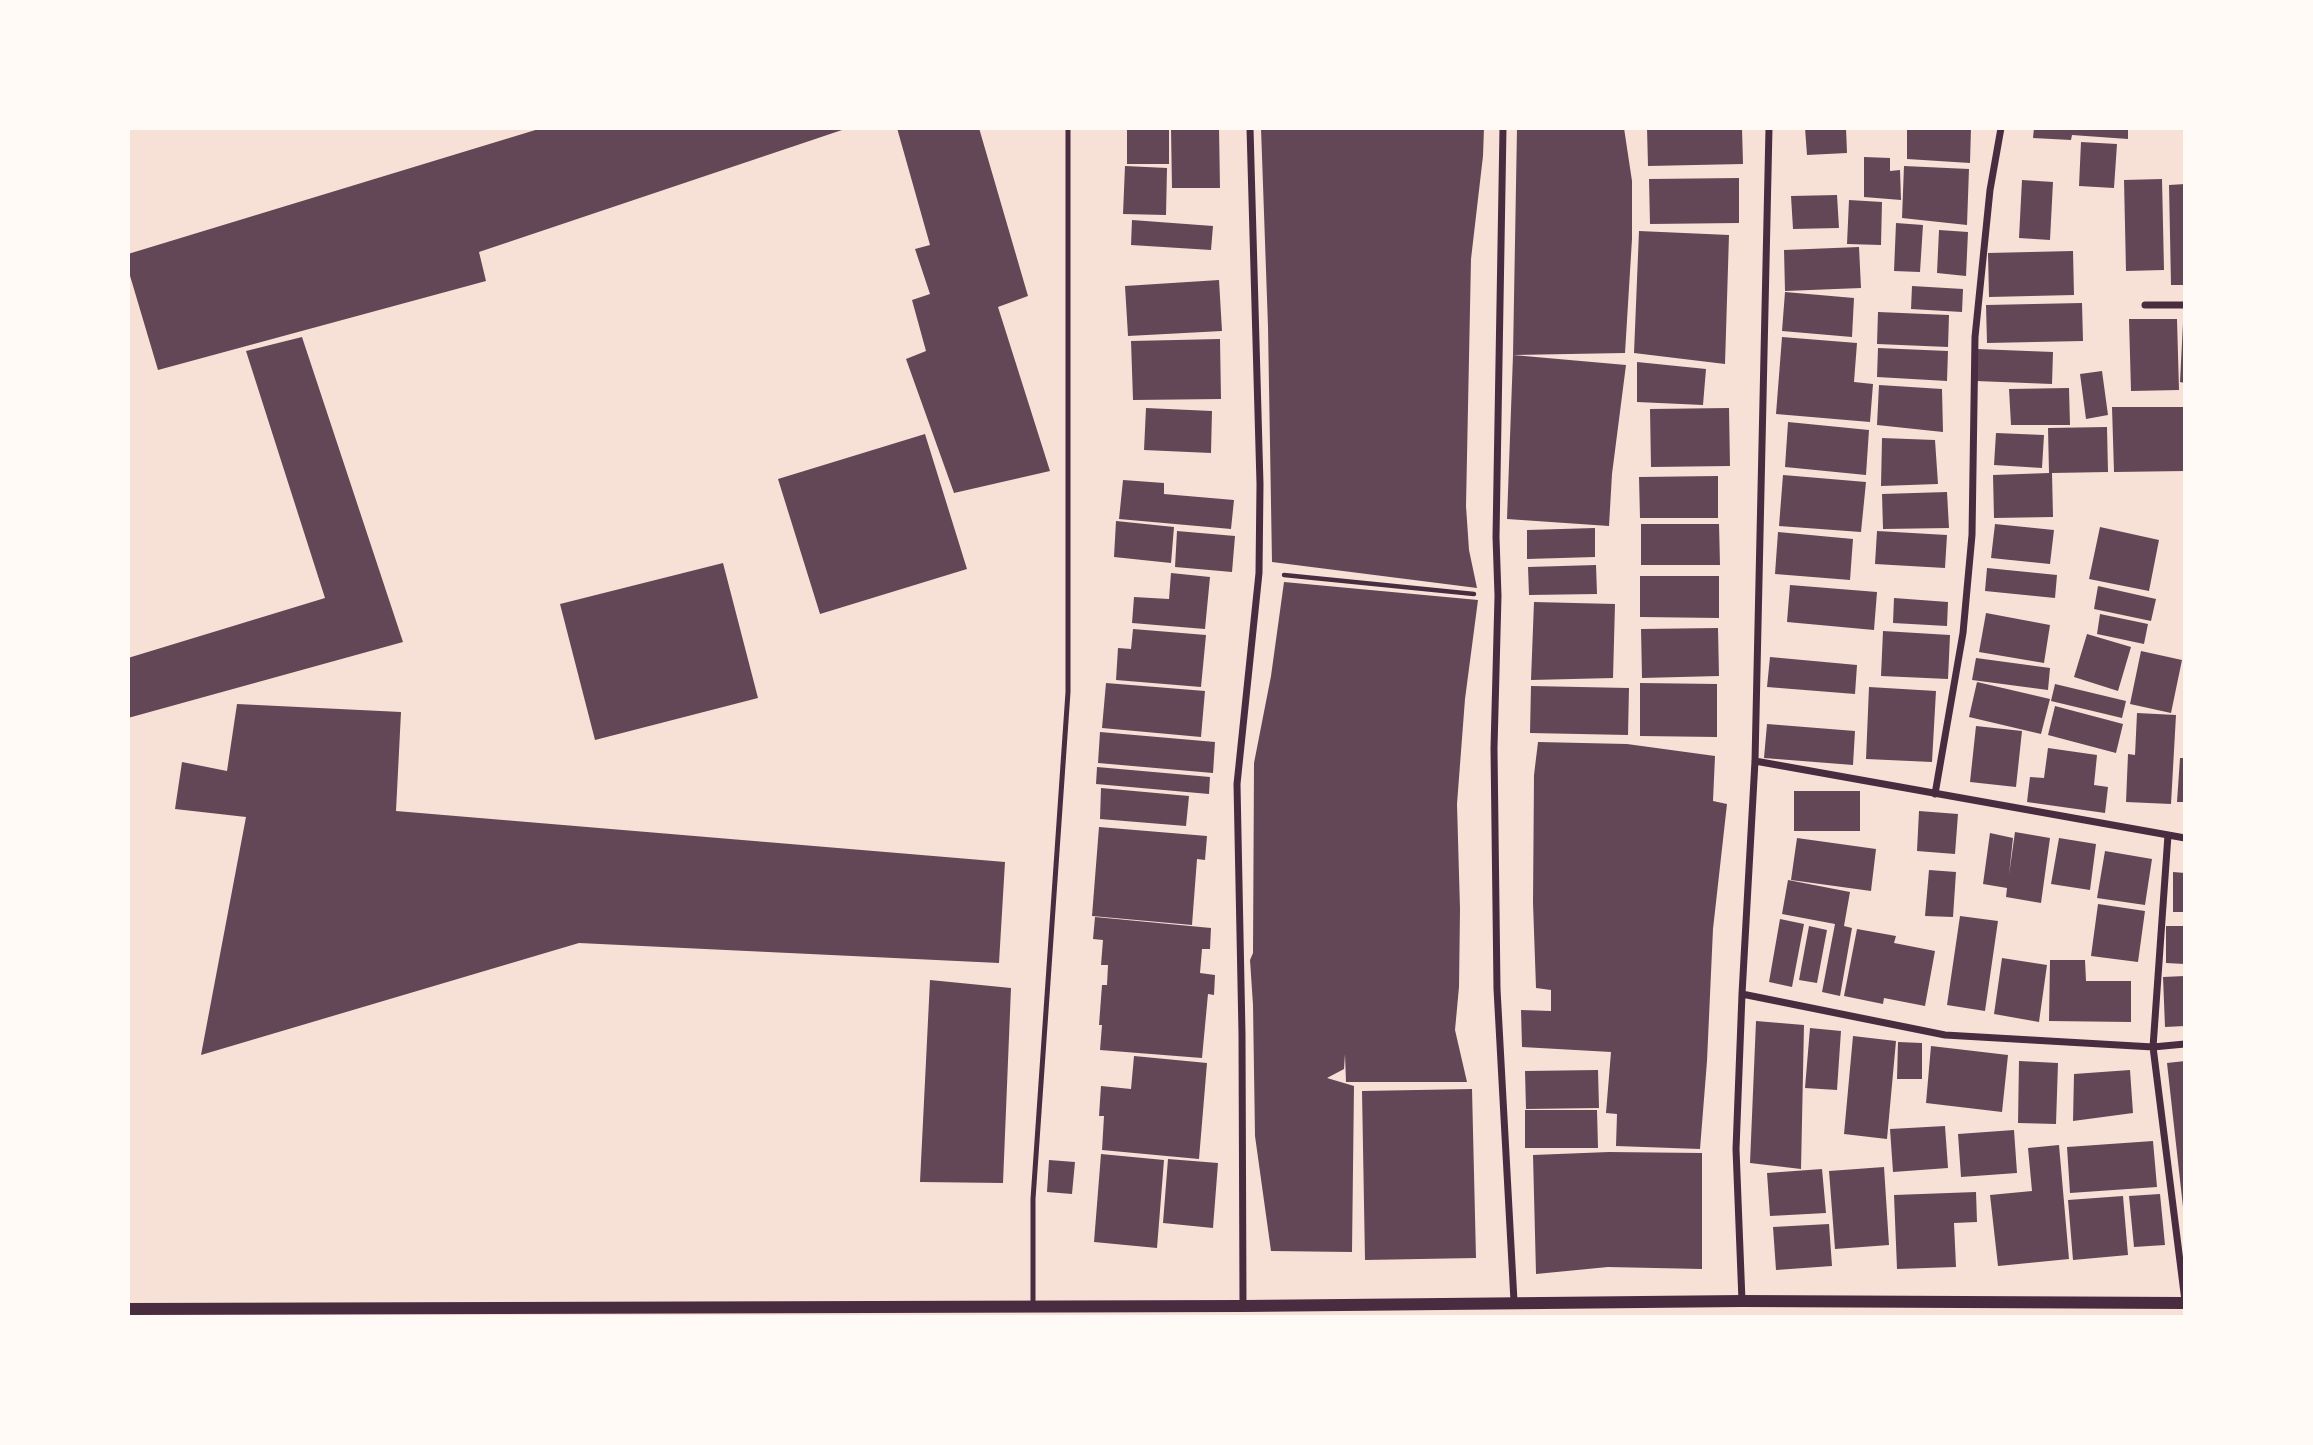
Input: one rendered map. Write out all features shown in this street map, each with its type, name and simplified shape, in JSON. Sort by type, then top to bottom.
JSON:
[{"type":"street","points":[[1243,1306],[1242,1034],[1237,784],[1259,573],[1260,484],[1250,128]]},
{"type":"street","points":[[1503,128],[1494,748],[1497,989],[1514,1301]]},
{"type":"street","points":[[1742,1301],[1736,1149],[1755,761],[1769,128]]},
{"type":"street","points":[[1935,794],[1966,596],[1972,535],[1975,337],[1990,190],[2001,128]]},
{"type":"street","points":[[2145,305],[2185,305]]},
{"type":"street","points":[[1755,761],[2185,838]]},
{"type":"street","points":[[128,1309],[1243,1306],[1514,1301],[2185,1302],[2153,1047],[2168,835]]},
{"type":"street","points":[[1742,994],[1945,1035],[2153,1047],[2185,1044]]},
{"type":"lane","points":[[1032,1306],[1033,1199],[1068,692],[1068,128]]},
{"type":"path","points":[[1259,573],[1498,596]]},
{"type":"building","points":[[542,128],[848,128],[479,252],[486,281],[158,370],[128,269],[128,254]]},
{"type":"building","points":[[897,128],[979,128],[1028,296],[998,307],[1050,471],[954,493],[906,359],[926,351],[912,300],[930,294],[915,249],[930,245]]},
{"type":"building","points":[[1127,128],[1169,128],[1169,164],[1127,164]]},
{"type":"building","points":[[1171,128],[1219,128],[1220,188],[1172,188]]},
{"type":"building","points":[[1261,128],[1484,128],[1471,259],[1466,506],[1469,550],[1477,588],[1272,562]]},
{"type":"building","points":[[1517,128],[1624,128],[1632,181],[1632,239],[1625,353],[1513,355]]},
{"type":"building","points":[[1647,128],[1742,128],[1743,164],[1648,166]]},
{"type":"building","points":[[1805,128],[1846,128],[1847,153],[1807,155]]},
{"type":"building","points":[[1907,128],[1971,128],[1970,163],[1907,159]]},
{"type":"building","points":[[2034,128],[2128,128],[2128,139],[2072,135],[2071,140],[2033,138]]},
{"type":"building","points":[[2081,142],[2117,144],[2114,188],[2079,186]]},
{"type":"building","points":[[1864,157],[1890,158],[1890,171],[1900,170],[1901,200],[1864,197]]},
{"type":"building","points":[[1125,166],[1167,168],[1166,215],[1123,214]]},
{"type":"building","points":[[1904,166],[1969,169],[1967,225],[1902,218]]},
{"type":"building","points":[[1739,178],[1739,223],[1650,224],[1649,179]]},
{"type":"building","points":[[2162,179],[2164,270],[2126,271],[2124,180]]},
{"type":"building","points":[[2022,180],[2053,182],[2050,240],[2019,238]]},
{"type":"building","points":[[2185,184],[2185,285],[2171,285],[2169,185]]},
{"type":"building","points":[[1837,195],[1839,228],[1793,229],[1791,196]]},
{"type":"building","points":[[1849,200],[1882,202],[1881,245],[1847,244]]},
{"type":"building","points":[[1132,220],[1213,226],[1211,250],[1131,245]]},
{"type":"building","points":[[1896,223],[1923,225],[1920,272],[1894,271]]},
{"type":"building","points":[[1939,230],[1968,232],[1966,276],[1937,273]]},
{"type":"building","points":[[1639,231],[1729,235],[1725,364],[1634,353]]},
{"type":"building","points":[[1859,247],[1861,288],[1785,291],[1784,250]]},
{"type":"building","points":[[2073,251],[2074,295],[1989,297],[1988,253]]},
{"type":"building","points":[[1219,280],[1222,331],[1128,336],[1125,286]]},
{"type":"building","points":[[1912,286],[1963,289],[1962,312],[1911,309]]},
{"type":"building","points":[[1785,292],[1854,298],[1852,337],[1782,331]]},
{"type":"building","points":[[2082,303],[2083,341],[1987,343],[1986,305]]},
{"type":"building","points":[[1878,312],[1949,315],[1948,347],[1877,344]]},
{"type":"building","points":[[2129,319],[2177,319],[2179,390],[2131,391]]},
{"type":"building","points":[[2185,323],[2185,383],[2180,382]]},
{"type":"building","points":[[302,337],[403,642],[128,718],[128,658],[325,598],[246,351]]},
{"type":"building","points":[[1782,337],[1857,343],[1854,382],[1873,384],[1870,422],[1776,414]]},
{"type":"building","points":[[1220,339],[1221,399],[1133,400],[1131,341]]},
{"type":"building","points":[[1878,348],[1948,351],[1947,381],[1877,377]]},
{"type":"building","points":[[1977,349],[2053,352],[2052,384],[1976,381]]},
{"type":"building","points":[[1513,355],[1626,365],[1612,474],[1609,526],[1507,519]]},
{"type":"building","points":[[1637,362],[1706,369],[1703,405],[1637,402]]},
{"type":"building","points":[[2102,371],[2108,415],[2086,419],[2080,374]]},
{"type":"building","points":[[1879,385],[1942,389],[1943,432],[1877,425]]},
{"type":"building","points":[[2069,388],[2070,425],[2011,425],[2009,389]]},
{"type":"building","points":[[2112,407],[2185,407],[2185,471],[2114,472]]},
{"type":"building","points":[[1146,408],[1212,411],[1211,453],[1144,450]]},
{"type":"building","points":[[1729,408],[1730,466],[1651,467],[1650,409]]},
{"type":"building","points":[[1788,422],[1869,430],[1866,475],[1785,467]]},
{"type":"building","points":[[2107,427],[2108,472],[2052,473],[2053,517],[1994,518],[1993,475],[2049,473],[2048,428]]},
{"type":"building","points":[[1996,433],[2044,435],[2042,468],[1994,465]]},
{"type":"building","points":[[925,434],[967,569],[820,614],[778,479]]},
{"type":"building","points":[[1882,438],[1935,440],[1938,484],[1881,486]]},
{"type":"building","points":[[1783,475],[1866,482],[1861,532],[1779,526]]},
{"type":"building","points":[[1718,476],[1718,518],[1640,518],[1639,477]]},
{"type":"building","points":[[1123,480],[1164,483],[1164,494],[1234,500],[1231,529],[1119,519]]},
{"type":"building","points":[[1947,492],[1949,528],[1883,529],[1882,494]]},
{"type":"building","points":[[1116,521],[1174,527],[1171,563],[1114,557]]},
{"type":"building","points":[[1641,524],[1719,524],[1720,565],[1641,565]]},
{"type":"building","points":[[1995,524],[2054,530],[2050,564],[1991,558]]},
{"type":"building","points":[[2100,527],[2159,540],[2149,591],[2089,579]]},
{"type":"building","points":[[1595,528],[1595,557],[1527,559],[1527,530]]},
{"type":"building","points":[[1177,531],[1235,536],[1232,572],[1175,567]]},
{"type":"building","points":[[1877,531],[1947,535],[1945,568],[1875,564]]},
{"type":"building","points":[[1778,532],[1853,539],[1850,580],[1775,574]]},
{"type":"building","points":[[723,563],[758,698],[595,740],[560,604]]},
{"type":"building","points":[[1596,565],[1597,594],[1529,595],[1528,567]]},
{"type":"building","points":[[1987,568],[2057,575],[2055,598],[1985,591]]},
{"type":"building","points":[[1171,573],[1210,577],[1205,629],[1132,623],[1134,597],[1169,599]]},
{"type":"building","points":[[1640,576],[1719,576],[1719,618],[1640,617]]},
{"type":"building","points":[[1284,582],[1478,600],[1465,699],[1457,804],[1460,909],[1459,987],[1455,1030],[1467,1082],[1346,1082],[1345,1054],[1344,1069],[1327,1078],[1354,1086],[1352,1252],[1271,1251],[1255,1136],[1250,960],[1253,953],[1254,763],[1271,676]]},
{"type":"building","points":[[1790,585],[1877,592],[1874,630],[1787,622]]},
{"type":"building","points":[[2098,586],[2156,599],[2151,621],[2094,609]]},
{"type":"building","points":[[1894,598],[1948,602],[1947,626],[1893,623]]},
{"type":"building","points":[[1534,602],[1615,604],[1613,678],[1531,680]]},
{"type":"building","points":[[1986,613],[2050,625],[2044,663],[1979,652]]},
{"type":"building","points":[[2100,614],[2148,624],[2144,644],[2097,634]]},
{"type":"building","points":[[1718,628],[1719,676],[1642,678],[1641,629]]},
{"type":"building","points":[[1133,629],[1206,635],[1201,687],[1116,680],[1118,648],[1131,649]]},
{"type":"building","points":[[1883,631],[1950,635],[1948,679],[1881,676]]},
{"type":"building","points":[[2087,634],[2131,647],[2118,691],[2074,677]]},
{"type":"building","points":[[2141,651],[2182,660],[2171,713],[2130,704]]},
{"type":"building","points":[[1770,657],[1857,665],[1855,694],[1767,687]]},
{"type":"building","points":[[1976,658],[2050,668],[2048,690],[1972,680]]},
{"type":"building","points":[[1977,682],[2050,699],[2041,734],[1969,717]]},
{"type":"building","points":[[1106,683],[1205,691],[1201,737],[1102,728]]},
{"type":"building","points":[[1640,683],[1717,684],[1717,737],[1640,736]]},
{"type":"building","points":[[2055,684],[2126,701],[2122,718],[2051,701]]},
{"type":"building","points":[[1531,686],[1629,688],[1628,735],[1530,733]]},
{"type":"building","points":[[1869,687],[1936,691],[1932,762],[1866,759]]},
{"type":"building","points":[[237,704],[401,712],[396,811],[1005,862],[999,963],[579,943],[201,1055],[246,817],[175,809],[182,762],[227,771]]},
{"type":"building","points":[[2055,706],[2123,724],[2116,753],[2048,735]]},
{"type":"building","points":[[2137,713],[2176,715],[2171,804],[2126,802],[2128,754],[2135,755]]},
{"type":"building","points":[[1767,724],[1855,731],[1853,765],[1764,758]]},
{"type":"building","points":[[1976,726],[2022,731],[2016,787],[1970,782]]},
{"type":"building","points":[[1100,732],[1215,742],[1213,773],[1098,763]]},
{"type":"building","points":[[1538,742],[1627,744],[1715,756],[1713,801],[1727,804],[1713,929],[1700,1149],[1616,1146],[1617,1114],[1606,1113],[1611,1052],[1522,1047],[1521,1010],[1551,1011],[1551,990],[1536,988],[1533,903],[1534,775]]},
{"type":"building","points":[[2048,748],[2097,755],[2094,785],[2108,787],[2105,813],[2027,802],[2030,777],[2044,778]]},
{"type":"building","points":[[2180,758],[2185,758],[2185,802],[2177,802]]},
{"type":"building","points":[[1097,767],[1210,777],[1209,794],[1096,784]]},
{"type":"building","points":[[1101,788],[1189,796],[1186,826],[1100,819]]},
{"type":"building","points":[[1794,791],[1860,791],[1860,831],[1794,831]]},
{"type":"building","points":[[1919,811],[1958,814],[1955,854],[1917,851]]},
{"type":"building","points":[[1099,827],[1207,836],[1205,860],[1197,859],[1192,925],[1092,916]]},
{"type":"building","points":[[2015,832],[2050,838],[2041,903],[2006,897],[2007,888],[1983,884],[1990,833],[2013,838],[2009,875]]},
{"type":"building","points":[[1797,838],[1876,849],[1871,891],[1791,880]]},
{"type":"building","points":[[2059,838],[2096,844],[2090,890],[2051,884]]},
{"type":"building","points":[[2105,851],[2152,859],[2145,905],[2097,898]]},
{"type":"building","points":[[1929,870],[1956,872],[1953,917],[1925,916]]},
{"type":"building","points":[[2173,872],[2185,873],[2185,912],[2173,912]]},
{"type":"building","points":[[1788,880],[1850,892],[1844,926],[1852,928],[1840,996],[1822,992],[1835,924],[1782,914]]},
{"type":"building","points":[[2098,904],[2145,911],[2138,962],[2091,956]]},
{"type":"building","points":[[1960,916],[1998,921],[1985,1011],[1947,1005]]},
{"type":"building","points":[[1095,917],[1211,928],[1210,949],[1202,949],[1200,973],[1215,975],[1214,995],[1208,994],[1202,1058],[1100,1050],[1102,985],[1107,985],[1108,965],[1101,965],[1103,940],[1093,939]]},
{"type":"building","points":[[1780,919],[1804,924],[1792,987],[1769,982]]},
{"type":"building","points":[[1809,926],[1827,930],[1817,983],[1799,980]]},
{"type":"building","points":[[2166,926],[2185,926],[2185,964],[2166,963]]},
{"type":"building","points":[[1857,929],[1896,936],[1894,943],[1935,951],[1925,1006],[1884,998],[1883,1004],[1844,996]]},
{"type":"building","points":[[2002,958],[2047,965],[2039,1022],[1994,1014]]},
{"type":"building","points":[[2050,960],[2085,960],[2086,981],[2131,981],[2131,1022],[2049,1021]]},
{"type":"building","points":[[2185,976],[2185,1026],[2165,1027],[2163,977]]},
{"type":"building","points":[[930,980],[1011,988],[1003,1183],[920,1182]]},
{"type":"building","points":[[1756,1021],[1804,1025],[1801,1169],[1750,1163]]},
{"type":"building","points":[[1810,1028],[1841,1031],[1837,1090],[1805,1088]]},
{"type":"building","points":[[1853,1036],[1896,1041],[1887,1139],[1844,1134]]},
{"type":"building","points":[[1898,1042],[1922,1043],[1922,1079],[1897,1079]]},
{"type":"building","points":[[1931,1046],[2008,1055],[2002,1112],[1926,1103]]},
{"type":"building","points":[[1134,1056],[1207,1063],[1199,1159],[1102,1150],[1104,1116],[1099,1116],[1101,1086],[1131,1089]]},
{"type":"building","points":[[2019,1061],[2058,1063],[2056,1124],[2018,1123]]},
{"type":"building","points":[[2185,1061],[2185,1206],[2183,1207],[2167,1063]]},
{"type":"building","points":[[1598,1070],[1599,1108],[1526,1109],[1525,1071]]},
{"type":"building","points":[[2130,1070],[2133,1113],[2073,1121],[2074,1074]]},
{"type":"building","points":[[1472,1089],[1476,1258],[1365,1260],[1362,1091]]},
{"type":"building","points":[[1525,1110],[1597,1110],[1598,1148],[1525,1148]]},
{"type":"building","points":[[1945,1126],[1948,1168],[1893,1172],[1890,1129]]},
{"type":"building","points":[[2014,1130],[2017,1173],[1961,1177],[1958,1134]]},
{"type":"building","points":[[2153,1141],[2157,1187],[2070,1193],[2067,1147]]},
{"type":"building","points":[[2059,1145],[2069,1259],[1998,1266],[1990,1195],[2032,1191],[2028,1148]]},
{"type":"building","points":[[1609,1152],[1702,1153],[1702,1269],[1608,1267],[1536,1274],[1533,1155]]},
{"type":"building","points":[[1101,1154],[1164,1160],[1157,1248],[1094,1242]]},
{"type":"building","points":[[1168,1159],[1218,1163],[1213,1228],[1163,1223]]},
{"type":"building","points":[[1049,1160],[1075,1162],[1072,1194],[1047,1192]]},
{"type":"building","points":[[1884,1167],[1889,1245],[1835,1249],[1829,1171]]},
{"type":"building","points":[[1822,1169],[1826,1213],[1770,1216],[1767,1173]]},
{"type":"building","points":[[1976,1192],[1977,1222],[1954,1223],[1956,1267],[1897,1269],[1894,1195]]},
{"type":"building","points":[[2160,1194],[2165,1245],[2134,1247],[2129,1196]]},
{"type":"building","points":[[2123,1196],[2128,1255],[2073,1260],[2068,1200]]},
{"type":"building","points":[[1829,1224],[1832,1266],[1776,1270],[1773,1227]]}]
